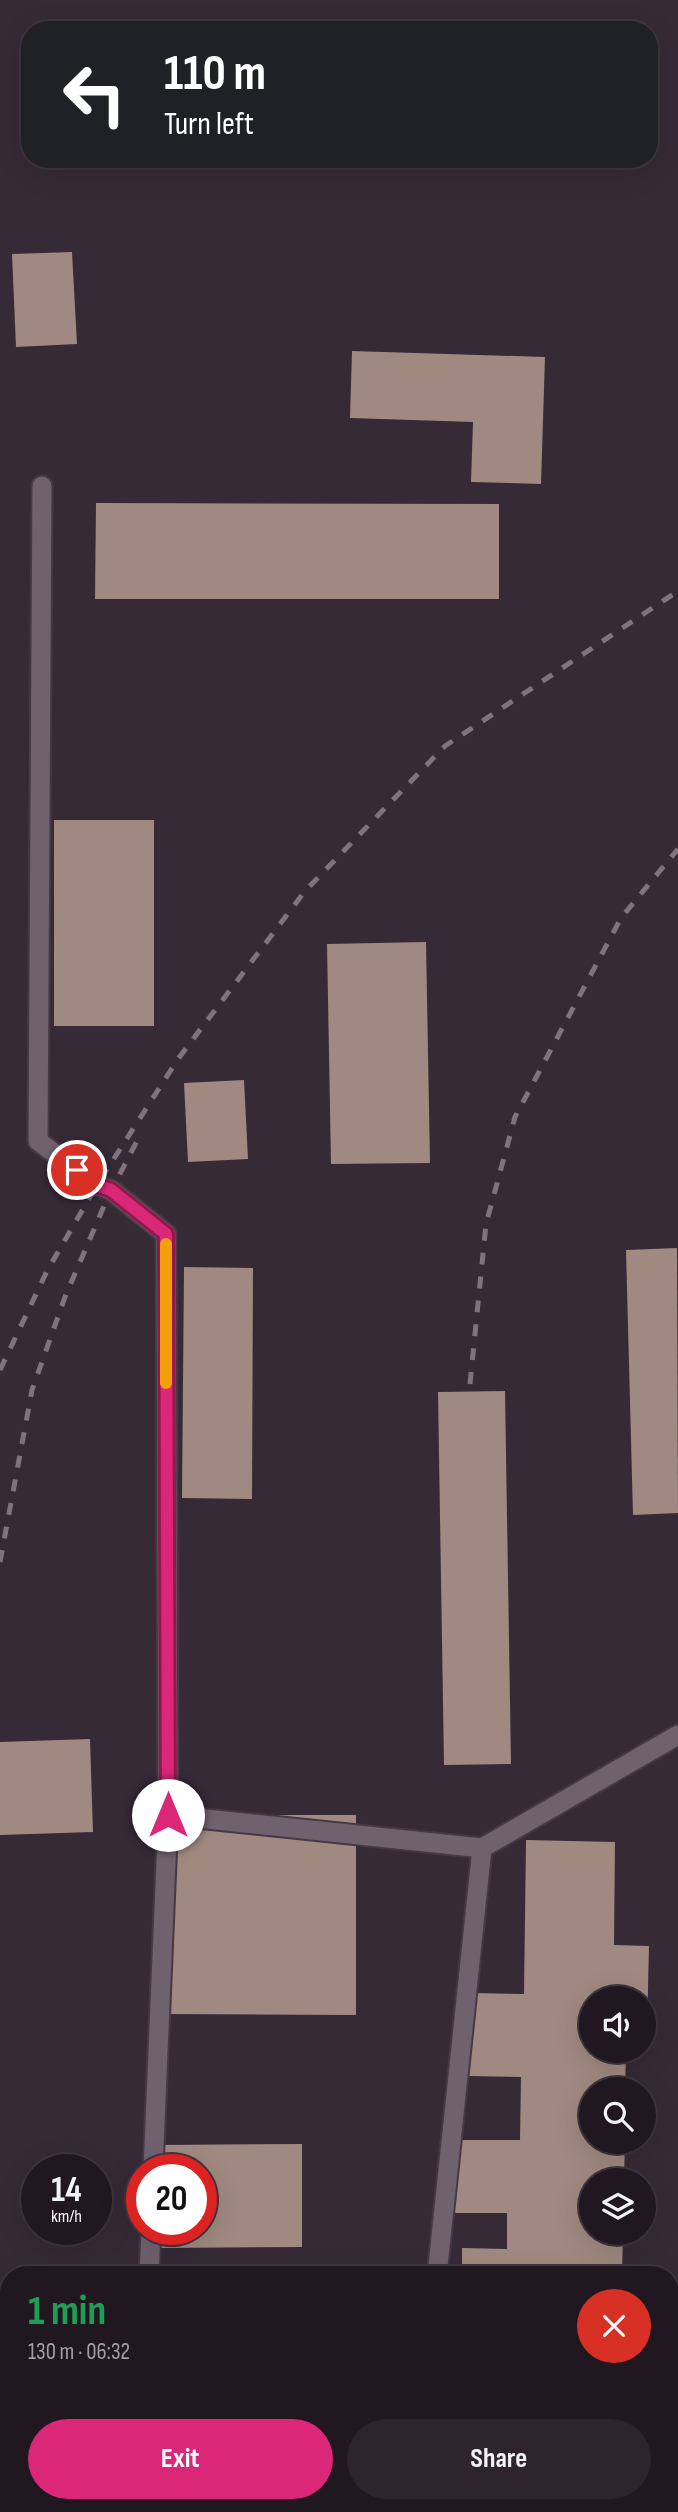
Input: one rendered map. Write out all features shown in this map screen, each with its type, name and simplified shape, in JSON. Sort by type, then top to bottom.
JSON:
[{"type":"lane","points":[[42,486],[38,1141],[97,1185],[111,1190],[166,1234],[168,1815],[154,2154]]},
{"type":"lane","points":[[168,1815],[482,1848],[678,1735]]},
{"type":"lane","points":[[438,2266],[482,1848]]},
{"type":"lane","points":[[149,2266],[150,2245]]},
{"type":"shaded area","points":[[0,0],[678,0],[678,2266],[0,2266]]},
{"type":"building","points":[[72,252],[77,344],[16,347],[12,254]]},
{"type":"building","points":[[352,351],[545,357],[541,484],[471,482],[473,422],[350,418]]},
{"type":"building","points":[[96,503],[499,504],[499,599],[95,599]]},
{"type":"building","points":[[54,820],[154,820],[154,1026],[54,1026]]},
{"type":"building","points":[[426,942],[430,1163],[331,1164],[327,944]]},
{"type":"building","points":[[244,1080],[248,1159],[188,1162],[184,1083]]},
{"type":"building","points":[[677,1248],[678,1513],[633,1515],[626,1250]]},
{"type":"building","points":[[184,1267],[253,1268],[252,1499],[182,1498]]},
{"type":"building","points":[[505,1391],[511,1764],[444,1765],[438,1392]]},
{"type":"building","points":[[90,1739],[93,1832],[0,1835],[0,1742]]},
{"type":"building","points":[[168,1815],[356,1815],[356,2015],[168,2014]]},
{"type":"building","points":[[526,1840],[615,1842],[614,1945],[649,1946],[648,1986],[579,1986],[579,2063],[626,2063],[625,2077],[579,2077],[579,2154],[625,2154],[624,2168],[579,2168],[579,2245],[623,2245],[622,2266],[462,2266],[462,2248],[507,2249],[507,2213],[452,2213],[454,2140],[520,2140],[521,2077],[469,2076],[471,1993],[524,1994]]},
{"type":"building","points":[[302,2144],[302,2247],[154,2248],[154,2245],[217,2245],[217,2154],[154,2154],[154,2145]]},
{"type":"railway","points":[[0,1370],[47,1271],[97,1185],[178,1059],[305,891],[445,746],[678,591]]},
{"type":"railway","points":[[470,1384],[486,1224],[515,1117],[621,918],[678,849]]},
{"type":"railway","points":[[0,1562],[32,1390],[65,1297],[107,1199],[139,1137]]},
{"type":"slow traffic","points":[[166,1244],[166,1383]]},
{"type":"route","points":[[77,1170],[97,1185],[111,1190],[166,1234],[168,1815]]}]
